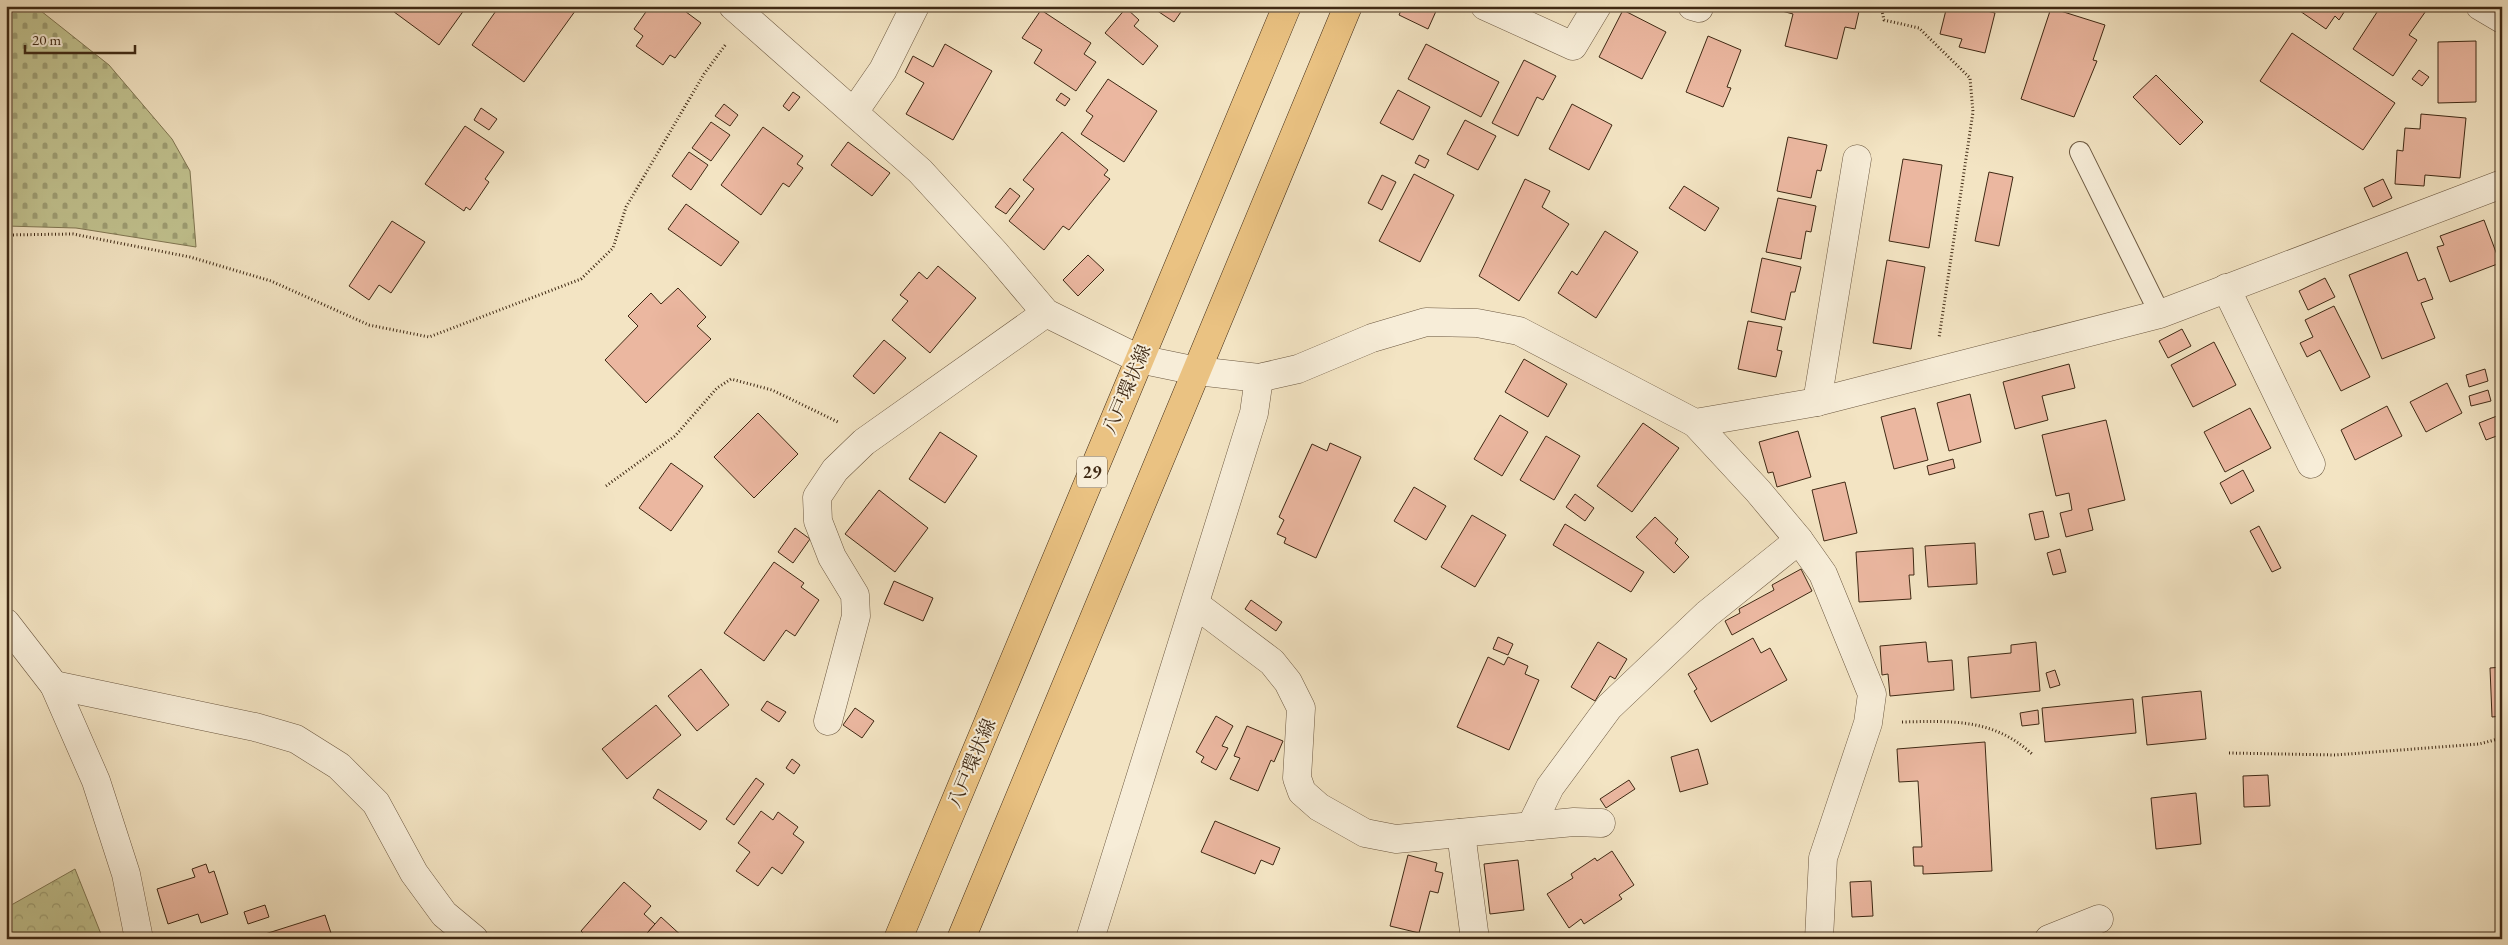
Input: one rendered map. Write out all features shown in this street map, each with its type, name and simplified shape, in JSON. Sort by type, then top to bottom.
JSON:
[{"type":"main road","name":"八戸環状線","points":[[898,939],[1287,6]]},
{"type":"main road","points":[[961,939],[1348,6]]},
{"type":"street","points":[[854,112],[883,70],[915,6]]},
{"type":"street","points":[[1485,6],[1573,46],[1596,6]]},
{"type":"street","points":[[2480,6],[2502,20]]},
{"type":"street","points":[[739,12],[920,171],[996,254],[1046,313],[1139,359],[1197,371],[1259,378],[1298,369],[1372,338],[1426,322],[1477,323],[1519,331],[1695,423],[1758,491],[1799,540],[1823,574],[1872,694],[1868,723],[1823,858],[1820,939]]},
{"type":"street","points":[[1817,402],[1857,160]]},
{"type":"street","points":[[1695,423],[1817,402],[2160,314],[2502,184]]},
{"type":"street","points":[[2226,288],[2310,464]]},
{"type":"street","points":[[828,721],[856,616],[854,595],[832,557],[818,522],[817,497],[835,470],[864,442],[1046,313]]},
{"type":"street","points":[[1090,939],[1254,413],[1259,378]]},
{"type":"street","points":[[1531,826],[1550,787],[1609,707],[1707,614],[1799,540]]},
{"type":"street","points":[[1195,604],[1272,662],[1288,682],[1301,708],[1297,778],[1302,792],[1313,802],[1365,834],[1396,839],[1574,822],[1601,822]]},
{"type":"street","points":[[6,623],[54,685],[96,781],[126,874],[139,939]]},
{"type":"street","points":[[54,685],[255,727],[296,740],[340,766],[376,803],[414,873],[444,914],[474,939]]},
{"type":"street","points":[[1461,833],[1475,939]]},
{"type":"street","points":[[2049,939],[2099,919]]},
{"type":"lane","points":[[2080,152],[2160,314]]},
{"type":"path","points":[[1881,6],[1884,20],[1919,28],[1970,78],[1973,112],[1938,333],[1946,370]]},
{"type":"path","points":[[6,235],[73,234],[190,257],[270,281],[369,325],[429,337],[581,279],[613,248],[626,207],[739,12]]},
{"type":"path","points":[[606,486],[674,436],[716,388],[732,379],[772,390],[831,417],[864,442]]},
{"type":"path","points":[[1868,723],[1957,720],[1994,729],[2017,740],[2032,754]]},
{"type":"path","points":[[2229,753],[2335,755],[2479,744],[2502,738]]},
{"type":"green space","points":[[6,6],[26,6],[41,11],[109,65],[172,139],[190,171],[196,247],[76,228],[6,226]]},
{"type":"green space","points":[[75,869],[103,939],[6,939],[6,908]]},
{"type":"building","points":[[386,6],[467,6],[439,45]]},
{"type":"building","points":[[495,6],[578,7],[524,82],[472,45],[498,8]]},
{"type":"building","points":[[650,6],[678,6],[701,23],[675,58],[670,55],[663,65],[636,46],[643,36],[634,29]]},
{"type":"building","points":[[1150,6],[1185,6],[1174,22]]},
{"type":"building","points":[[1403,6],[1431,6],[1437,9],[1428,29],[1399,15]]},
{"type":"building","points":[[1779,6],[1860,7],[1855,29],[1845,27],[1837,59],[1785,46],[1793,14],[1778,10]]},
{"type":"building","points":[[1947,6],[1967,6],[1995,13],[1985,53],[1959,47],[1962,39],[1940,34]]},
{"type":"building","points":[[2299,6],[2348,6],[2339,20],[2335,16],[2326,29],[2297,9]]},
{"type":"building","points":[[2381,6],[2428,8],[2409,35],[2417,40],[2393,76],[2353,49]]},
{"type":"building","points":[[1126,8],[1139,20],[1134,26],[1158,46],[1143,65],[1105,33]]},
{"type":"building","points":[[2051,8],[2105,25],[2093,60],[2097,61],[2074,117],[2021,99]]},
{"type":"building","points":[[1041,10],[1091,43],[1084,54],[1096,62],[1076,91],[1034,63],[1042,50],[1022,38]]},
{"type":"building","points":[[1623,10],[1666,32],[1642,79],[1599,57]]},
{"type":"building","points":[[2292,33],[2395,103],[2363,150],[2260,81]]},
{"type":"building","points":[[1708,36],[1741,50],[1727,87],[1731,88],[1723,107],[1686,92]]},
{"type":"building","points":[[2476,41],[2476,102],[2438,103],[2438,42]]},
{"type":"building","points":[[945,44],[992,71],[953,140],[906,114],[924,83],[905,72],[913,56],[933,67]]},
{"type":"building","points":[[1426,44],[1499,82],[1481,117],[1408,79]]},
{"type":"building","points":[[1524,60],[1556,76],[1543,100],[1537,97],[1518,136],[1492,123]]},
{"type":"building","points":[[2419,70],[2429,77],[2422,86],[2412,79]]},
{"type":"building","points":[[2156,75],[2203,122],[2180,145],[2133,97]]},
{"type":"building","points":[[1108,79],[1157,111],[1124,162],[1081,134],[1093,116],[1086,111]]},
{"type":"building","points":[[1398,90],[1430,107],[1413,140],[1380,123]]},
{"type":"building","points":[[793,92],[800,97],[789,111],[783,106]]},
{"type":"building","points":[[1061,93],[1070,99],[1065,106],[1056,100]]},
{"type":"building","points":[[724,104],[738,115],[730,126],[715,116]]},
{"type":"building","points":[[1572,104],[1612,125],[1589,170],[1549,149]]},
{"type":"building","points":[[481,108],[497,119],[489,130],[474,120]]},
{"type":"building","points":[[2421,114],[2466,118],[2460,178],[2425,175],[2424,186],[2395,184],[2397,150],[2403,151],[2405,128],[2420,129]]},
{"type":"building","points":[[1465,120],[1496,136],[1478,170],[1447,154]]},
{"type":"building","points":[[711,122],[730,135],[711,161],[692,148]]},
{"type":"building","points":[[465,126],[504,152],[485,179],[489,182],[470,210],[466,207],[464,211],[425,184]]},
{"type":"building","points":[[763,127],[803,156],[797,164],[803,168],[789,187],[783,183],[761,215],[721,185]]},
{"type":"building","points":[[1062,132],[1108,170],[1104,175],[1110,179],[1069,230],[1063,226],[1044,250],[1009,221],[1034,189],[1023,180]]},
{"type":"building","points":[[1788,137],[1827,145],[1821,171],[1817,170],[1811,198],[1777,191]]},
{"type":"building","points":[[848,142],[890,173],[872,196],[831,165]]},
{"type":"building","points":[[689,152],[708,165],[691,190],[672,176]]},
{"type":"building","points":[[1419,155],[1429,160],[1425,168],[1415,163]]},
{"type":"building","points":[[1903,159],[1942,165],[1929,248],[1889,241]]},
{"type":"building","points":[[1989,172],[2013,177],[1999,246],[1975,241]]},
{"type":"building","points":[[1414,174],[1454,195],[1420,262],[1379,241]]},
{"type":"building","points":[[1382,175],[1396,182],[1382,210],[1368,203]]},
{"type":"building","points":[[1525,179],[1550,191],[1542,207],[1569,224],[1519,301],[1479,276]]},
{"type":"building","points":[[2383,179],[2392,198],[2373,207],[2364,188]]},
{"type":"building","points":[[1684,186],[1719,208],[1705,231],[1669,208]]},
{"type":"building","points":[[1010,188],[1020,196],[1006,214],[995,207]]},
{"type":"building","points":[[1778,198],[1816,206],[1811,232],[1806,231],[1801,259],[1766,252]]},
{"type":"building","points":[[686,204],[739,242],[721,266],[668,229]]},
{"type":"building","points":[[2484,220],[2500,263],[2450,282],[2437,247],[2444,245],[2440,236]]},
{"type":"building","points":[[392,221],[425,242],[391,293],[379,285],[369,300],[349,286]]},
{"type":"building","points":[[1605,231],[1638,252],[1596,318],[1558,293],[1572,271],[1577,275]]},
{"type":"building","points":[[2407,252],[2418,281],[2425,278],[2433,299],[2421,303],[2435,338],[2382,359],[2349,275]]},
{"type":"building","points":[[1088,255],[1104,270],[1078,296],[1063,280]]},
{"type":"building","points":[[1762,258],[1801,267],[1795,292],[1791,292],[1785,320],[1751,312]]},
{"type":"building","points":[[1887,260],[1925,267],[1911,349],[1873,343]]},
{"type":"building","points":[[938,266],[976,298],[930,353],[892,320],[908,301],[900,295],[919,272],[927,279]]},
{"type":"building","points":[[2325,278],[2335,297],[2308,310],[2299,291]]},
{"type":"building","points":[[678,288],[706,317],[697,326],[711,339],[646,403],[605,360],[638,326],[628,316],[651,293],[661,304]]},
{"type":"building","points":[[2334,306],[2370,377],[2341,391],[2320,350],[2307,357],[2300,343],[2313,337],[2305,320]]},
{"type":"building","points":[[1748,321],[1782,327],[1777,350],[1782,351],[1776,377],[1738,369]]},
{"type":"building","points":[[2182,329],[2191,346],[2168,358],[2159,341]]},
{"type":"building","points":[[884,340],[906,358],[874,394],[853,376]]},
{"type":"building","points":[[2214,342],[2236,385],[2193,407],[2171,365]]},
{"type":"building","points":[[1524,359],[1567,384],[1548,417],[1505,392]]},
{"type":"building","points":[[2069,364],[2075,388],[2042,396],[2048,420],[2015,429],[2003,382]]},
{"type":"building","points":[[2485,369],[2488,381],[2469,387],[2466,375]]},
{"type":"building","points":[[2447,383],[2462,413],[2426,432],[2410,402]]},
{"type":"building","points":[[2488,390],[2491,401],[2471,406],[2469,396]]},
{"type":"building","points":[[1970,394],[1981,442],[1949,451],[1937,403]]},
{"type":"building","points":[[2387,406],[2402,436],[2355,460],[2341,430]]},
{"type":"building","points":[[1915,408],[1928,460],[1894,469],[1881,417]]},
{"type":"building","points":[[2250,408],[2271,448],[2225,472],[2204,432]]},
{"type":"building","points":[[758,413],[798,454],[754,498],[714,457]]},
{"type":"building","points":[[2502,414],[2502,434],[2486,440],[2479,423]]},
{"type":"building","points":[[1500,415],[1528,432],[1502,476],[1474,459]]},
{"type":"building","points":[[2106,420],[2125,500],[2088,509],[2093,530],[2066,537],[2060,513],[2072,510],[2069,493],[2056,496],[2042,435]]},
{"type":"building","points":[[1643,423],[1679,448],[1632,512],[1597,486]]},
{"type":"building","points":[[1798,431],[1811,477],[1777,487],[1773,472],[1768,473],[1759,442]]},
{"type":"building","points":[[940,432],[977,456],[945,503],[909,479]]},
{"type":"building","points":[[1546,436],[1580,456],[1554,500],[1520,480]]},
{"type":"building","points":[[1330,443],[1361,457],[1316,558],[1284,543],[1286,538],[1277,534],[1284,520],[1279,517],[1312,444],[1327,451]]},
{"type":"building","points":[[1953,459],[1955,468],[1929,475],[1927,466]]},
{"type":"building","points":[[671,463],[703,486],[671,531],[639,508]]},
{"type":"building","points":[[2243,470],[2254,491],[2231,504],[2220,483]]},
{"type":"building","points":[[1845,482],[1857,533],[1824,541],[1812,490]]},
{"type":"building","points":[[1414,487],[1446,506],[1426,540],[1394,521]]},
{"type":"building","points":[[879,490],[928,528],[895,572],[845,534]]},
{"type":"building","points":[[1575,494],[1594,508],[1585,521],[1566,507]]},
{"type":"building","points":[[2043,511],[2049,537],[2035,540],[2029,514]]},
{"type":"building","points":[[1472,515],[1506,535],[1475,587],[1441,567]]},
{"type":"building","points":[[1655,517],[1678,539],[1675,543],[1689,557],[1674,573],[1636,537]]},
{"type":"building","points":[[1565,524],[1644,572],[1631,592],[1553,545]]},
{"type":"building","points":[[2259,526],[2281,568],[2272,572],[2250,531]]},
{"type":"building","points":[[795,528],[810,539],[793,563],[778,552]]},
{"type":"building","points":[[1975,543],[1977,584],[1928,587],[1925,546]]},
{"type":"building","points":[[1913,548],[1914,575],[1909,575],[1911,599],[1859,602],[1856,552]]},
{"type":"building","points":[[2060,549],[2066,572],[2053,575],[2047,553]]},
{"type":"building","points":[[774,562],[804,583],[801,587],[819,600],[795,636],[786,630],[764,661],[724,633]]},
{"type":"building","points":[[1801,569],[1812,591],[1732,635],[1725,621],[1740,613],[1739,609],[1774,590],[1772,585]]},
{"type":"building","points":[[894,581],[933,598],[923,621],[884,604]]},
{"type":"building","points":[[1251,600],[1282,622],[1276,631],[1245,609]]},
{"type":"building","points":[[1498,637],[1513,644],[1508,655],[1493,649]]},
{"type":"building","points":[[1753,638],[1761,653],[1770,648],[1787,680],[1711,722],[1694,691],[1697,689],[1688,674]]},
{"type":"building","points":[[1598,642],[1627,659],[1615,679],[1610,676],[1595,701],[1571,687]]},
{"type":"building","points":[[1926,642],[1928,662],[1952,660],[1954,690],[1890,696],[1888,674],[1882,675],[1880,646]]},
{"type":"building","points":[[2036,642],[2040,691],[1971,698],[1968,657],[2011,653],[2011,645]]},
{"type":"building","points":[[1488,657],[1504,665],[1508,657],[1528,666],[1525,674],[1539,680],[1509,750],[1457,727]]},
{"type":"building","points":[[2502,667],[2502,716],[2492,717],[2490,668]]},
{"type":"building","points":[[701,669],[729,705],[697,731],[668,696]]},
{"type":"building","points":[[2055,670],[2060,685],[2050,688],[2046,673]]},
{"type":"building","points":[[2201,691],[2206,739],[2147,745],[2142,697]]},
{"type":"building","points":[[2133,699],[2136,733],[2045,742],[2042,708]]},
{"type":"building","points":[[767,701],[786,712],[779,722],[761,710]]},
{"type":"building","points":[[656,705],[681,735],[627,779],[602,749]]},
{"type":"building","points":[[855,708],[874,721],[862,738],[843,725]]},
{"type":"building","points":[[2038,710],[2039,724],[2022,726],[2020,713]]},
{"type":"building","points":[[1216,716],[1233,726],[1222,746],[1228,748],[1216,770],[1201,762],[1204,757],[1196,752]]},
{"type":"building","points":[[1247,726],[1283,741],[1274,762],[1271,760],[1258,791],[1230,779],[1240,758],[1234,756]]},
{"type":"building","points":[[1985,742],[1992,871],[1923,874],[1923,866],[1914,866],[1913,847],[1922,847],[1918,781],[1899,782],[1897,749]]},
{"type":"building","points":[[1698,749],[1708,784],[1680,792],[1671,757]]},
{"type":"building","points":[[792,759],[800,765],[794,774],[786,768]]},
{"type":"building","points":[[2268,775],[2270,806],[2244,807],[2243,776]]},
{"type":"building","points":[[756,778],[764,784],[734,825],[726,819]]},
{"type":"building","points":[[1629,780],[1635,789],[1606,808],[1600,799]]},
{"type":"building","points":[[658,789],[707,821],[700,830],[653,798]]},
{"type":"building","points":[[2196,793],[2201,844],[2156,849],[2151,798]]},
{"type":"building","points":[[761,811],[773,820],[778,812],[798,827],[793,834],[804,842],[782,874],[772,867],[758,886],[736,871],[750,852],[738,843]]},
{"type":"building","points":[[1215,821],[1280,848],[1273,865],[1261,860],[1255,874],[1201,852]]},
{"type":"building","points":[[1612,851],[1634,885],[1619,895],[1622,899],[1584,924],[1581,919],[1569,928],[1547,894],[1573,878],[1571,874],[1595,858],[1597,861]]},
{"type":"building","points":[[1408,855],[1437,863],[1435,871],[1443,873],[1438,893],[1430,891],[1419,933],[1390,926]]},
{"type":"building","points":[[1518,860],[1524,910],[1490,914],[1484,864]]},
{"type":"building","points":[[206,864],[209,873],[214,871],[228,914],[201,923],[198,914],[168,924],[157,889],[195,877],[192,869]]},
{"type":"building","points":[[1871,881],[1873,916],[1852,917],[1850,882]]},
{"type":"building","points":[[624,882],[651,906],[644,914],[655,924],[642,939],[589,939],[581,931]]},
{"type":"building","points":[[265,905],[269,917],[248,924],[244,912]]},
{"type":"building","points":[[325,915],[333,939],[266,939],[265,934]]},
{"type":"building","points":[[661,917],[684,938],[642,939]]}]
